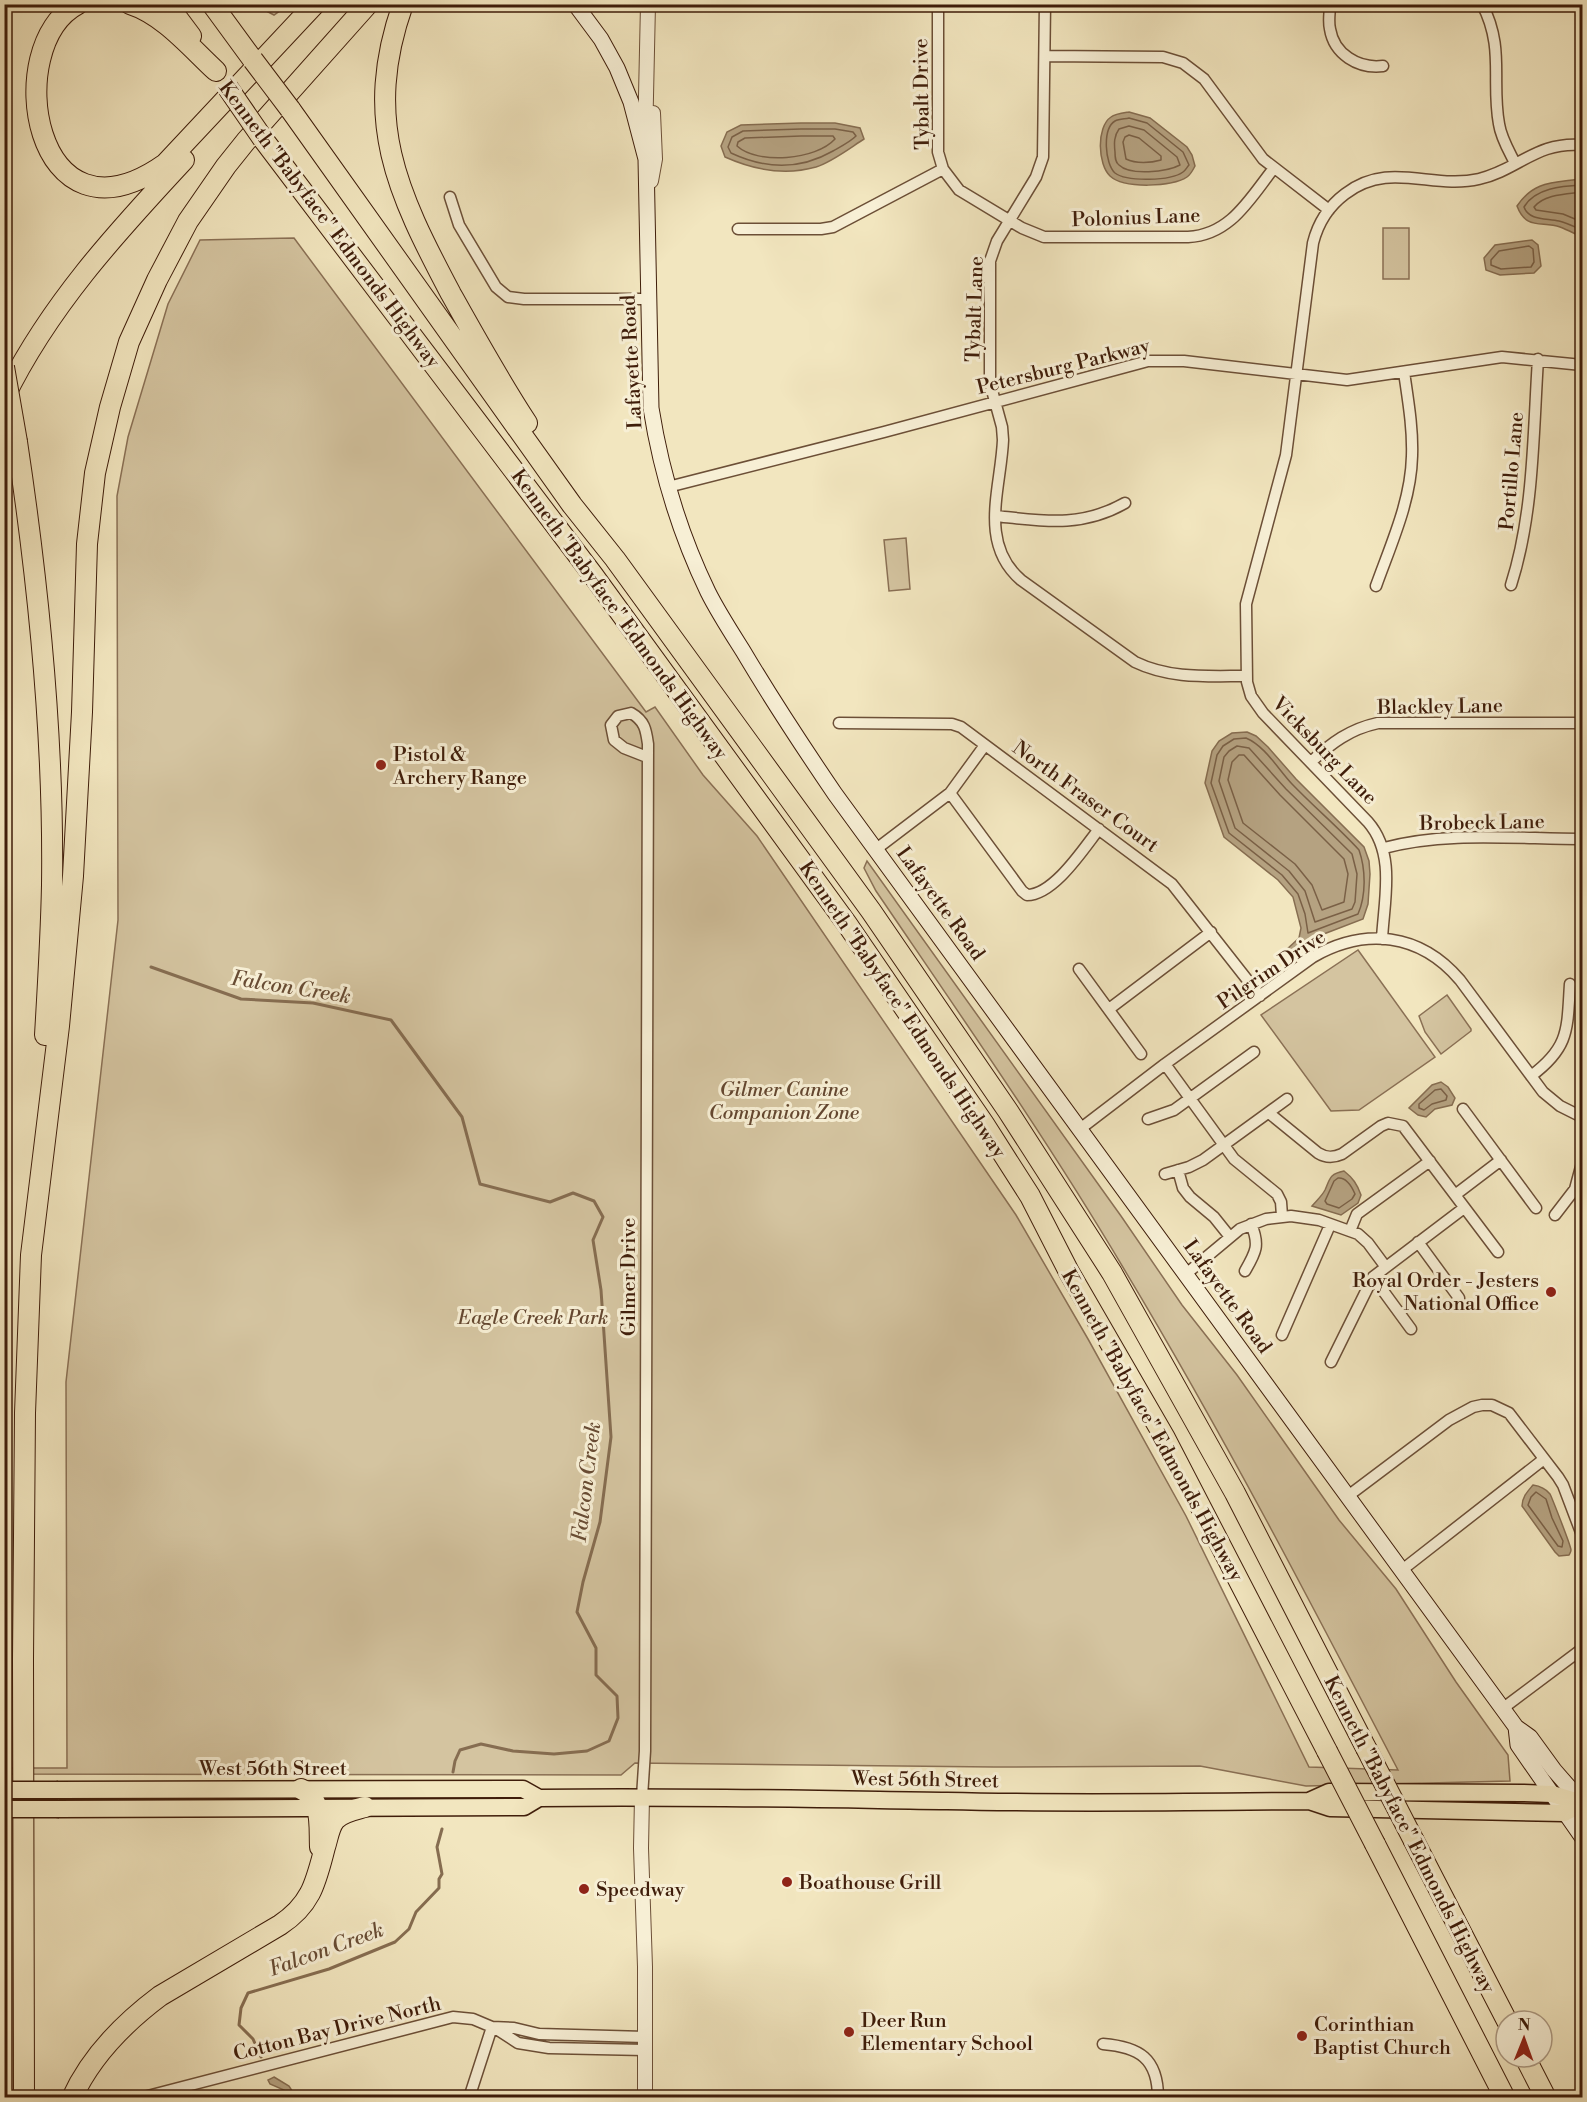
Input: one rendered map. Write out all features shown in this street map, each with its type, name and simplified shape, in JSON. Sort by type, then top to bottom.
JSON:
[{"type":"highway","points":[[26,42],[45,21],[78,4]]},
{"type":"highway","points":[[130,4],[144,9],[164,23],[216,71]]},
{"type":"highway","name":"Kenneth \"Babyface\" Edmonds Highway","points":[[167,4],[263,139],[600,584],[848,924],[984,1124],[1030,1196],[1069,1272],[1165,1438],[1505,2097]]},
{"type":"highway","name":"Kenneth \"Babyface\" Edmonds Highway","points":[[212,4],[572,505],[615,559],[878,920],[1002,1102],[1112,1273],[1235,1493],[1501,2009]]},
{"type":"highway","points":[[31,152],[56,173],[83,184],[114,186],[145,177],[174,155],[315,4]]},
{"type":"highway","points":[[4,398],[44,327],[88,268],[146,201],[330,4]]},
{"type":"highway","points":[[36,1199],[58,1026],[73,876],[81,745],[89,521],[102,440],[112,396],[129,342],[152,290],[172,250],[206,194],[266,117],[368,4]]},
{"type":"highway","points":[[403,4],[393,34],[388,60],[384,107],[390,149],[403,195],[466,321],[523,417],[579,500],[615,559]]},
{"type":"highway","points":[[4,367],[33,556],[49,748],[52,840],[51,920],[31,1255],[25,1413],[24,2097]]},
{"type":"highway","points":[[72,2097],[105,2047],[146,2006],[294,1915],[311,1892],[320,1872],[321,1861],[318,1808],[313,1797],[301,1789]]},
{"type":"highway","points":[[321,1861],[330,1828],[335,1820],[351,1810],[364,1808]]},
{"type":"highway","points":[[1531,2069],[1546,2097]]},
{"type":"main road","name":"Lafayette Road","points":[[575,4],[601,39],[616,68],[631,102],[646,159],[651,408],[668,487],[687,543],[708,592],[777,708],[875,850],[1502,1709],[1516,1727],[1530,1737],[1582,1803]]},
{"type":"main road","name":"Lafayette Road","points":[[1516,1727],[1518,1745],[1582,1838]]},
{"type":"main road","name":"West 56th Street","points":[[4,1790],[523,1789],[540,1798],[782,1797],[947,1802],[1309,1801],[1330,1808],[1564,1813],[1582,1803]]},
{"type":"main road","name":"West 56th Street","points":[[1309,1801],[1329,1792],[1551,1794],[1582,1803]]},
{"type":"main road","name":"West 56th Street","points":[[4,1809],[524,1807],[540,1798]]},
{"type":"street","points":[[646,159],[644,133],[648,4]]},
{"type":"street","name":"Tybalt Drive","points":[[938,4],[937,141],[943,169],[959,190],[1009,221]]},
{"type":"street","name":"Tybalt Lane","points":[[1045,4],[1044,157],[1039,171],[994,247],[990,268],[990,377],[1003,440],[995,535],[998,548],[1011,571],[1131,660],[1155,671],[1178,676],[1246,676]]},
{"type":"street","points":[[1330,4],[1330,31],[1340,50],[1352,61],[1363,65],[1383,66]]},
{"type":"street","points":[[1482,4],[1496,45],[1499,124],[1504,141],[1515,163]]},
{"type":"street","points":[[647,201],[655,159],[648,50]]},
{"type":"street","points":[[1045,57],[1163,57],[1183,63],[1204,79],[1257,152],[1329,210]]},
{"type":"street","name":"Vicksburg Lane","points":[[1382,939],[1386,872],[1384,848],[1374,829],[1256,704],[1249,690],[1246,676],[1246,600],[1286,455],[1313,243],[1319,225],[1329,210],[1351,189],[1375,179],[1406,177],[1453,182],[1471,181],[1492,175],[1551,147],[1582,146]]},
{"type":"street","name":"Polonius Lane","points":[[1009,221],[1031,233],[1054,237],[1197,237],[1215,232],[1230,222],[1274,168]]},
{"type":"street","points":[[738,229],[833,227],[943,169]]},
{"type":"street","points":[[450,197],[459,225],[496,287],[508,297],[649,299]]},
{"type":"street","name":"Petersburg Parkway","points":[[668,487],[1148,361],[1184,361],[1347,380],[1502,357],[1582,365]]},
{"type":"street","name":"Portillo Lane","points":[[1511,585],[1521,551],[1527,511],[1538,359]]},
{"type":"street","points":[[1376,586],[1401,516],[1410,482],[1412,437],[1404,372]]},
{"type":"street","points":[[996,516],[1074,521],[1105,513],[1125,503]]},
{"type":"street","name":"North Fraser Court","points":[[839,723],[952,724],[961,727],[1172,884],[1260,996]]},
{"type":"street","name":"Blackley Lane","points":[[1311,762],[1338,739],[1378,723],[1582,723]]},
{"type":"street","points":[[875,850],[950,793],[985,745]]},
{"type":"street","name":"Gilmer Drive","points":[[642,1797],[645,1751],[647,757]]},
{"type":"street","points":[[950,793],[1022,891],[1029,895],[1037,894],[1063,875],[1099,829]]},
{"type":"street","name":"Brobeck Lane","points":[[1384,848],[1405,842],[1436,838],[1582,839]]},
{"type":"street","points":[[1109,1008],[1210,932]]},
{"type":"street","name":"Pilgrim Drive","points":[[1080,1129],[1165,1064],[1313,957],[1333,946],[1358,939],[1382,939],[1404,943],[1421,949],[1447,966],[1460,980],[1543,1092],[1560,1106],[1582,1117]]},
{"type":"street","points":[[1079,969],[1142,1054]]},
{"type":"street","points":[[1531,1076],[1552,1059],[1564,1039],[1568,1022],[1570,984]]},
{"type":"street","points":[[1148,1119],[1174,1110],[1254,1052]]},
{"type":"street","points":[[1165,1064],[1234,1159],[1277,1194],[1281,1202],[1282,1216]]},
{"type":"street","points":[[1164,1174],[1196,1164],[1287,1099]]},
{"type":"street","points":[[1463,1109],[1536,1208]]},
{"type":"street","points":[[1269,1113],[1326,1157],[1342,1154],[1388,1123],[1396,1123],[1405,1128],[1498,1252]]},
{"type":"street","points":[[1455,1195],[1501,1160]]},
{"type":"street","points":[[1350,1231],[1357,1214],[1430,1161]]},
{"type":"street","points":[[1555,1215],[1575,1189],[1582,1163]]},
{"type":"street","points":[[1178,1170],[1183,1188],[1214,1217],[1230,1237]]},
{"type":"street","points":[[1330,1362],[1373,1276],[1464,1208]]},
{"type":"street","points":[[1186,1274],[1230,1237],[1251,1224],[1282,1216],[1312,1218],[1350,1231],[1363,1238],[1385,1266]]},
{"type":"street","points":[[1245,1271],[1257,1245],[1251,1224]]},
{"type":"street","points":[[1282,1335],[1330,1225]]},
{"type":"street","points":[[1418,1242],[1459,1298]]},
{"type":"street","points":[[1373,1276],[1411,1329]]},
{"type":"street","points":[[1348,1496],[1449,1420],[1473,1407],[1492,1405],[1509,1413],[1563,1485],[1582,1535]]},
{"type":"street","points":[[1402,1570],[1544,1459]]},
{"type":"street","points":[[1502,1709],[1582,1649]]},
{"type":"street","points":[[642,1797],[645,2097]]},
{"type":"street","name":"Cotton Bay Drive North","points":[[142,2096],[440,2019],[461,2017],[492,2026],[539,2034],[645,2043]]},
{"type":"street","points":[[469,2097],[492,2026]]},
{"type":"street","points":[[1103,2044],[1129,2048],[1144,2056],[1156,2075],[1158,2097]]},
{"type":"green space","points":[[255,5],[288,5],[274,15]]},
{"type":"green space","points":[[1383,228],[1409,228],[1409,279],[1383,279]]},
{"type":"green space","name":"Eagle Creek Park","points":[[294,238],[646,712],[655,707],[703,775],[757,836],[1016,1215],[1186,1516],[1309,1767],[1398,1770],[1265,1517],[1160,1330],[1034,1125],[876,891],[864,868],[867,861],[1182,1305],[1237,1375],[1339,1520],[1396,1589],[1456,1682],[1508,1755],[1510,1781],[1306,1786],[1200,1766],[994,1767],[635,1763],[621,1775],[5,1774],[5,1768],[67,1768],[66,1382],[118,920],[117,496],[128,437],[168,304],[200,240]]},
{"type":"green space","points":[[906,538],[910,589],[889,591],[884,540]]},
{"type":"green space","points":[[1358,950],[1435,1057],[1359,1110],[1331,1111],[1261,1015]]},
{"type":"green space","points":[[1447,995],[1471,1031],[1441,1054],[1425,1032],[1419,1016]]},
{"type":"water","points":[[1129,112],[1150,118],[1187,147],[1195,166],[1188,176],[1160,185],[1137,185],[1110,176],[1101,155],[1103,129],[1111,117]]},
{"type":"water","points":[[835,123],[860,128],[864,139],[828,162],[804,170],[769,170],[725,157],[721,146],[727,132],[741,125]]},
{"type":"water","points":[[1582,179],[1582,237],[1560,227],[1530,222],[1525,219],[1517,206],[1530,192],[1544,185]]},
{"type":"water","points":[[1532,240],[1538,245],[1541,266],[1534,273],[1500,275],[1486,270],[1484,258],[1495,245]]},
{"type":"water","points":[[1247,732],[1256,736],[1268,747],[1296,779],[1364,847],[1369,861],[1368,904],[1363,919],[1316,937],[1304,949],[1291,956],[1286,950],[1299,938],[1301,928],[1293,897],[1278,880],[1224,837],[1205,783],[1212,751],[1219,741],[1232,733]]},
{"type":"water","points":[[1441,1082],[1448,1087],[1455,1098],[1452,1105],[1435,1109],[1426,1117],[1418,1115],[1409,1108],[1432,1085]]},
{"type":"water","points":[[1344,1171],[1356,1184],[1361,1195],[1358,1203],[1341,1215],[1312,1206],[1324,1192],[1331,1178]]},
{"type":"water","points":[[1533,1485],[1543,1488],[1550,1494],[1570,1547],[1569,1555],[1559,1556],[1555,1552],[1522,1506],[1524,1497]]},
{"type":"water","points":[[274,2077],[289,2086],[296,2097],[288,2097],[284,2090],[270,2084],[268,2080]]},
{"type":"waterway","name":"Falcon Creek","points":[[151,967],[241,999],[313,1003],[391,1020],[462,1117],[480,1184],[550,1202],[573,1193],[594,1201],[603,1217],[593,1240],[601,1290],[611,1437],[600,1522],[577,1612],[596,1648],[596,1675],[617,1696],[618,1718],[609,1741],[587,1751],[554,1754],[513,1751],[481,1744],[460,1750],[453,1772]]},
{"type":"waterway","name":"Falcon Creek","points":[[261,2057],[253,2039],[239,2025],[241,2008],[248,1993],[329,1969],[395,1942],[409,1929],[416,1912],[439,1888],[439,1879],[442,1874],[437,1847],[442,1829]]},
{"type":"place","name":"Pistol & Archery Range","points":[[381,765]]},
{"type":"place","name":"Royal Order - Jesters National Office","points":[[1551,1292]]},
{"type":"place","name":"Boathouse Grill","points":[[787,1882]]},
{"type":"place","name":"Speedway","points":[[584,1889]]},
{"type":"place","name":"Deer Run Elementary School","points":[[849,2032]]},
{"type":"place","name":"Corinthian Baptist Church","points":[[1302,2036]]},
{"type":"park label","name":"Gilmer Canine Companion Zone","points":[[784,1100]]}]
